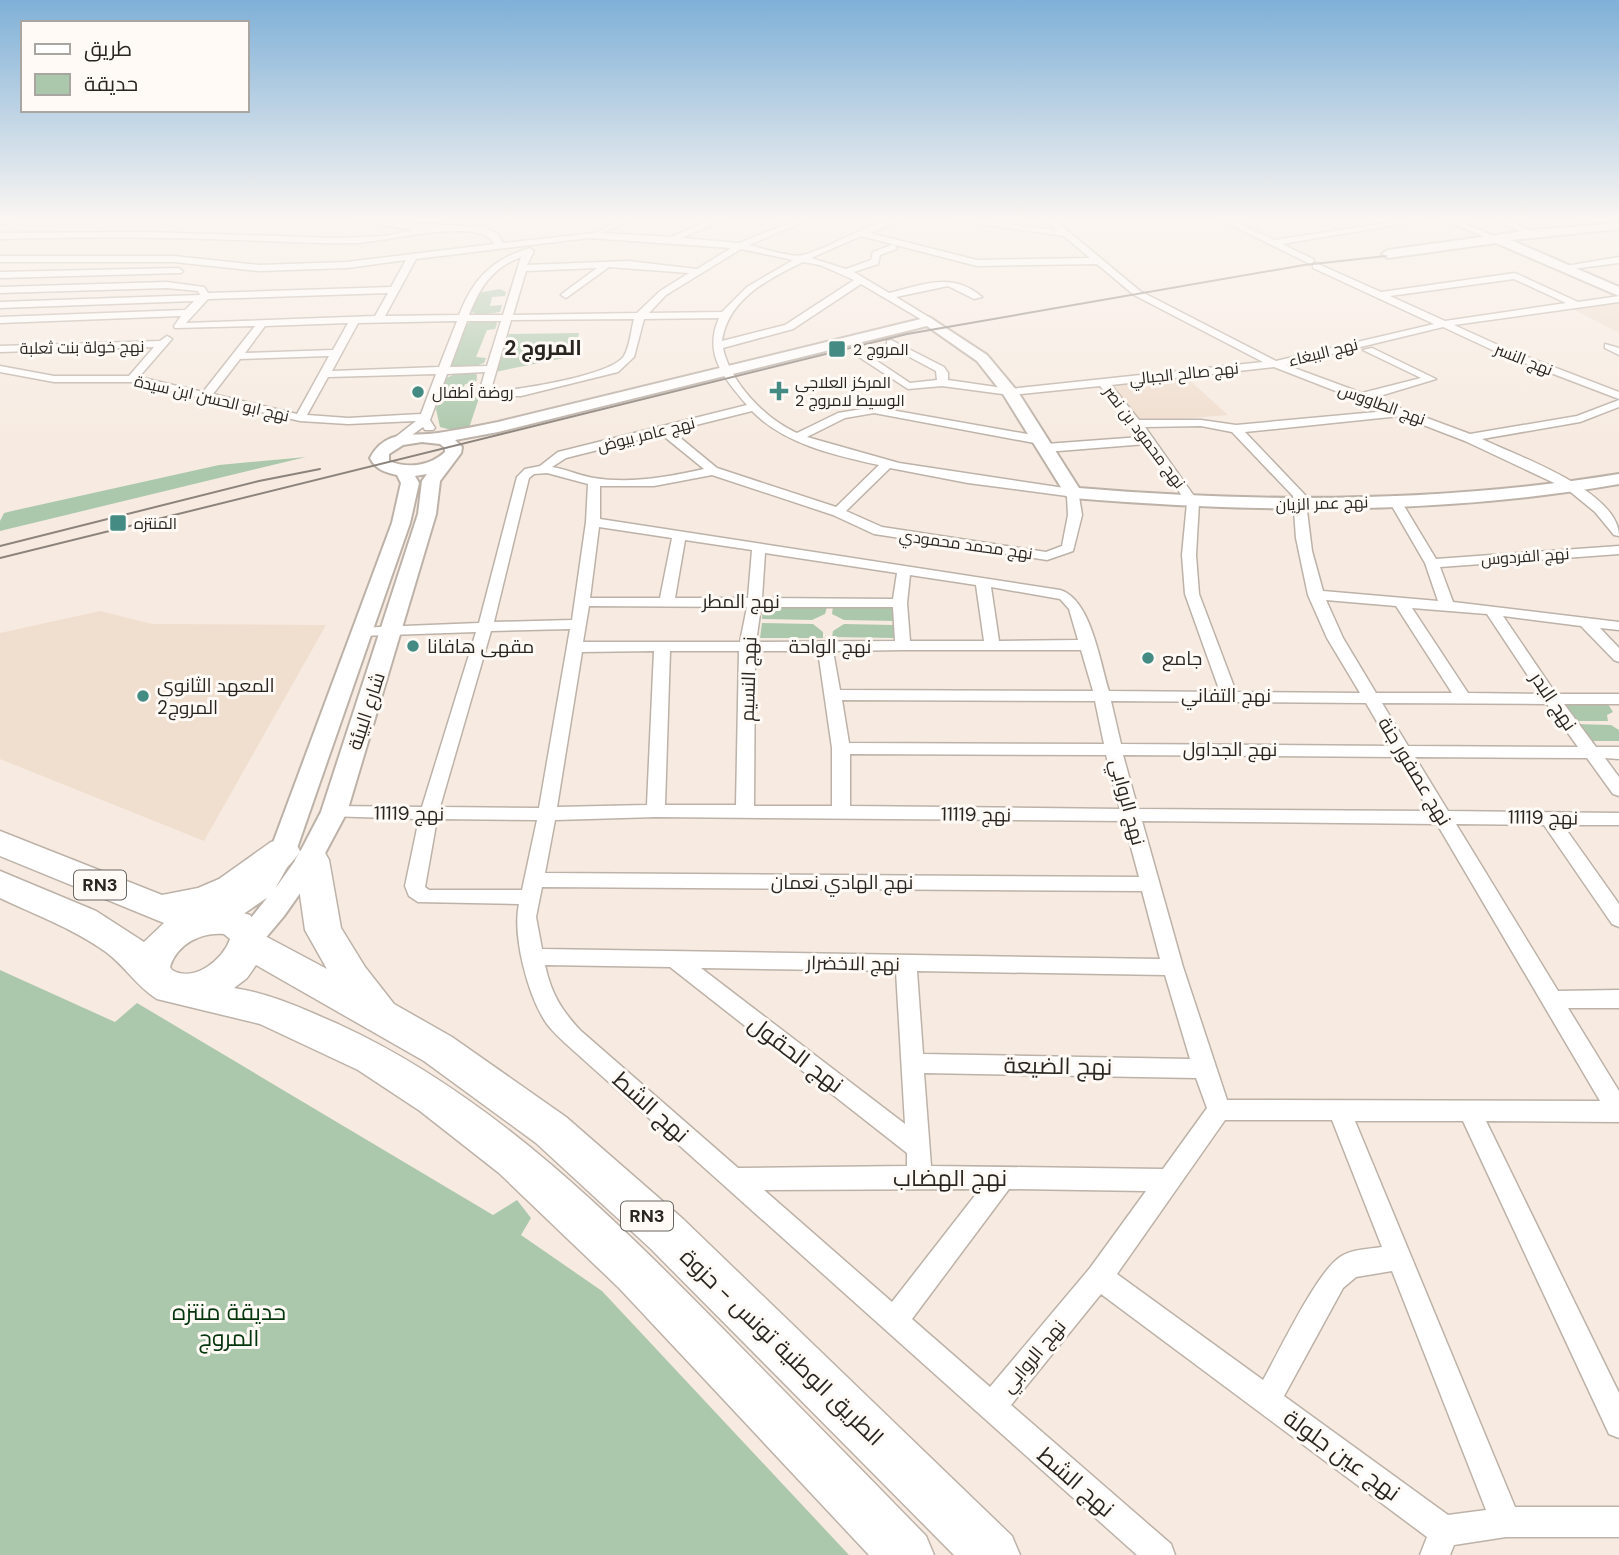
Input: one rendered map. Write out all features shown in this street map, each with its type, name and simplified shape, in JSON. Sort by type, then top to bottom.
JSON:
[{"type":"highway","name":"RN3","points":[[0,843],[155,907],[205,921],[235,923],[242,927],[248,942]]},
{"type":"highway","points":[[155,907],[193,905],[217,897],[259,872],[297,855],[323,930],[352,978],[382,1016]]},
{"type":"highway","name":"RN3","points":[[0,884],[107,933],[169,982],[231,1003],[266,1009],[372,1058],[435,1098],[514,1159],[635,1272],[907,1555]]},
{"type":"highway","points":[[205,921],[178,931],[159,948],[151,967],[169,982],[206,985],[227,974],[242,960],[248,942]]},
{"type":"highway","name":"الطريق الوطنية تونس - حزوة","points":[[248,942],[382,1016],[459,1063],[551,1130],[667,1234],[993,1555]]},
{"type":"street","points":[[2,307],[20,294]]},
{"type":"street","points":[[132,379],[205,294]]},
{"type":"street","points":[[2,307],[298,294]]},
{"type":"street","points":[[378,318],[393,294]]},
{"type":"street","points":[[472,294],[425,419],[381,452],[379,458],[386,467],[404,471],[425,469],[472,446],[504,437],[731,374],[771,374],[891,343],[936,326]]},
{"type":"street","points":[[515,294],[486,386],[493,394],[504,395],[614,370],[629,358],[640,316],[662,294]]},
{"type":"street","points":[[746,294],[725,315],[719,329],[717,346],[731,374],[753,407],[778,428],[797,437],[887,464],[960,478],[1073,493]]},
{"type":"street","points":[[717,346],[789,327],[841,294]]},
{"type":"street","points":[[883,294],[982,358],[1010,392],[1073,493]]},
{"type":"street","points":[[887,296],[898,294]]},
{"type":"street","points":[[970,294],[977,297]]},
{"type":"street","name":"نهج الطاووس","points":[[1139,294],[1275,364],[1469,438],[1572,486],[1600,509],[1619,532]]},
{"type":"street","name":"نهج النسر","points":[[1377,294],[1505,352],[1619,396]]},
{"type":"street","points":[[1380,295],[1390,294]]},
{"type":"street","points":[[1555,294],[1578,304]]},
{"type":"street","points":[[555,316],[566,295]]},
{"type":"street","name":"نهج الببغاء","points":[[1275,364],[1443,323],[1619,299]]},
{"type":"street","points":[[0,320],[188,313]]},
{"type":"street","points":[[179,326],[378,318],[725,315]]},
{"type":"street","points":[[300,418],[327,374],[355,319]]},
{"type":"street","points":[[205,396],[263,322]]},
{"type":"street","points":[[397,442],[498,428],[936,326]]},
{"type":"street","points":[[891,343],[940,369],[943,373],[942,383]]},
{"type":"street","name":"نهج خولة بنت ثعلبة","points":[[0,349],[163,344]]},
{"type":"street","points":[[1362,397],[1431,379],[1368,350]]},
{"type":"street","points":[[237,356],[338,353]]},
{"type":"street","name":"نهج صالح الجبالي","points":[[864,357],[908,386],[942,383],[1010,392],[1275,364]]},
{"type":"street","name":"نهج ابو الحسن ابن سيدة","points":[[0,369],[54,379],[132,379],[300,418],[348,421],[425,419]]},
{"type":"street","points":[[327,374],[490,369]]},
{"type":"street","name":"نهج محمود بن نصر","points":[[1102,381],[1149,440],[1193,503],[1189,555],[1192,594],[1229,695]]},
{"type":"street","points":[[1469,438],[1580,419],[1619,403]]},
{"type":"street","name":"نهج عامر بيوض","points":[[485,627],[523,477],[528,472],[544,469],[548,463],[562,456],[753,407]]},
{"type":"street","points":[[797,437],[842,415],[874,410],[1043,444],[1149,440]]},
{"type":"street","points":[[1136,424],[1201,423],[1236,429],[1405,412]]},
{"type":"street","points":[[425,419],[435,437],[454,447],[446,460]]},
{"type":"street","points":[[1236,429],[1293,487],[1303,503]]},
{"type":"street","name":"نهج محمد محمودي","points":[[664,430],[713,471],[838,512],[879,531],[1047,556],[1068,548],[1075,515],[1073,493]]},
{"type":"street","name":"شارع البيئة","points":[[205,921],[261,889],[297,855],[334,813],[427,514],[431,481],[446,460]]},
{"type":"street","points":[[838,512],[887,464]]},
{"type":"street","points":[[544,469],[594,482],[654,484],[713,471]]},
{"type":"street","name":"شارع البيئة","points":[[248,942],[286,898],[360,631],[401,523],[410,483],[404,471]]},
{"type":"street","name":"نهج عمر الزيان","points":[[1073,493],[1193,503],[1395,501],[1572,486],[1619,479]]},
{"type":"street","name":"نهج الشط","points":[[594,482],[593,522],[580,613],[547,814],[526,917],[539,987],[560,1025],[1160,1555]]},
{"type":"street","points":[[1395,501],[1432,563],[1447,606]]},
{"type":"street","name":"نهج عصفور جنة","points":[[1303,503],[1303,538],[1315,595],[1335,638],[1619,1112]]},
{"type":"street","name":"نهج الروابي","points":[[593,522],[1065,596],[1076,608],[1102,695],[1173,967],[1219,1110],[1099,1277],[991,1407]]},
{"type":"street","points":[[667,601],[679,535]]},
{"type":"street","name":"نهج النسيم","points":[[745,813],[747,647],[755,601],[759,546]]},
{"type":"street","name":"نهج الفردوس","points":[[1432,563],[1619,550]]},
{"type":"street","points":[[903,646],[900,603],[904,569]]},
{"type":"street","points":[[983,582],[992,646]]},
{"type":"street","points":[[1315,595],[1492,610],[1619,626]]},
{"type":"street","name":"نهج المطر","points":[[360,631],[485,627],[667,601],[900,603]]},
{"type":"street","points":[[1400,601],[1463,698]]},
{"type":"street","name":"نهج البدر","points":[[1492,610],[1590,754],[1619,790]]},
{"type":"street","points":[[1586,622],[1619,657]]},
{"type":"street","points":[[429,814],[485,627]]},
{"type":"street","name":"نهج الواحة","points":[[573,647],[1086,645]]},
{"type":"street","points":[[825,646],[841,748],[841,813]]},
{"type":"street","points":[[656,811],[662,648]]},
{"type":"street","name":"نهج التفاني","points":[[832,695],[1619,699]]},
{"type":"street","name":"نهج الجداول","points":[[841,748],[1619,753]]},
{"type":"street","name":"نهج 11119","points":[[334,813],[547,814],[656,811],[1619,819]]},
{"type":"street","name":"نهج الهادي نعمان","points":[[429,814],[415,881],[416,891],[420,895],[532,889],[1150,884]]},
{"type":"street","points":[[1548,817],[1619,919]]},
{"type":"street","name":"نهج الاخضرار","points":[[532,957],[1173,967]]},
{"type":"street","name":"نهج الحقول","points":[[677,961],[916,1146]]},
{"type":"street","points":[[906,964],[920,1177]]},
{"type":"street","points":[[1552,1000],[1619,999]]},
{"type":"street","name":"نهج الضيعة","points":[[913,1063],[1204,1069]]},
{"type":"street","points":[[1219,1110],[1619,1112]]},
{"type":"street","points":[[1340,1111],[1506,1522]]},
{"type":"street","points":[[1470,1111],[1619,1424]]},
{"type":"street","name":"نهج الهضاب","points":[[732,1179],[920,1177],[1167,1180]]},
{"type":"street","points":[[895,1320],[1003,1178]]},
{"type":"street","points":[[1267,1400],[1334,1279],[1349,1265],[1398,1257]]},
{"type":"street","name":"نهج عين جلولة","points":[[1099,1277],[1267,1400],[1440,1543],[1506,1522],[1619,1522]]},
{"type":"shaded area","points":[[1619,303],[1619,333],[1571,308]]},
{"type":"shaded area","points":[[1186,377],[1228,415],[1139,422],[1111,384]]},
{"type":"shaded area","name":"المعهد الثانوي المروج2","points":[[100,611],[152,624],[326,625],[204,841],[0,759],[0,633]]},
{"type":"green space","points":[[477,294],[506,294],[505,296],[492,297],[490,306],[502,305],[500,312],[478,315],[470,311]]},
{"type":"green space","points":[[475,319],[494,319],[497,324],[495,329],[487,330],[476,357],[486,358],[484,363],[472,367],[455,367],[451,365],[466,325]]},
{"type":"green space","points":[[579,333],[574,356],[495,372],[509,334]]},
{"type":"green space","points":[[473,372],[477,375],[476,384],[465,384],[461,393],[479,398],[469,428],[452,430],[440,427],[436,409],[446,378],[458,373]]},
{"type":"green space","points":[[306,457],[0,531],[0,521],[4,513],[12,511],[219,465]]},
{"type":"green space","points":[[833,606],[894,608],[894,621],[844,620],[832,614]]},
{"type":"green space","points":[[763,607],[827,607],[825,614],[812,620],[762,619]]},
{"type":"green space","points":[[762,623],[813,624],[823,632],[823,638],[760,638]]},
{"type":"green space","points":[[844,624],[894,625],[895,638],[832,637],[833,631]]},
{"type":"green space","points":[[1563,702],[1608,704],[1613,712],[1607,715],[1608,721],[1574,721]]},
{"type":"green space","points":[[1575,724],[1611,725],[1619,730],[1619,741],[1585,741]]},
{"type":"green space","name":"حديقة منتزه المروج","points":[[0,970],[115,1022],[137,1003],[493,1215],[517,1200],[531,1218],[521,1235],[602,1291],[849,1555],[0,1555]]},
{"type":"tram line","points":[[0,558],[907,334],[1140,294]]},
{"type":"tram line","points":[[0,546],[259,481],[320,469]]},
{"type":"place","name":"المروج 2","points":[[837,349]]},
{"type":"place","name":"المركز العلاجي الوسيط لامروج 2","points":[[779,391]]},
{"type":"place","name":"روضة أطفال","points":[[418,392]]},
{"type":"place","name":"المنتزه","points":[[118,523]]},
{"type":"place","name":"مقهى هافانا","points":[[413,646]]},
{"type":"place","name":"جامع","points":[[1148,658]]},
{"type":"place","name":"المعهد الثانوي المروج2","points":[[143,696]]},
{"type":"district","name":"المروج 2","points":[[543,348]]}]
